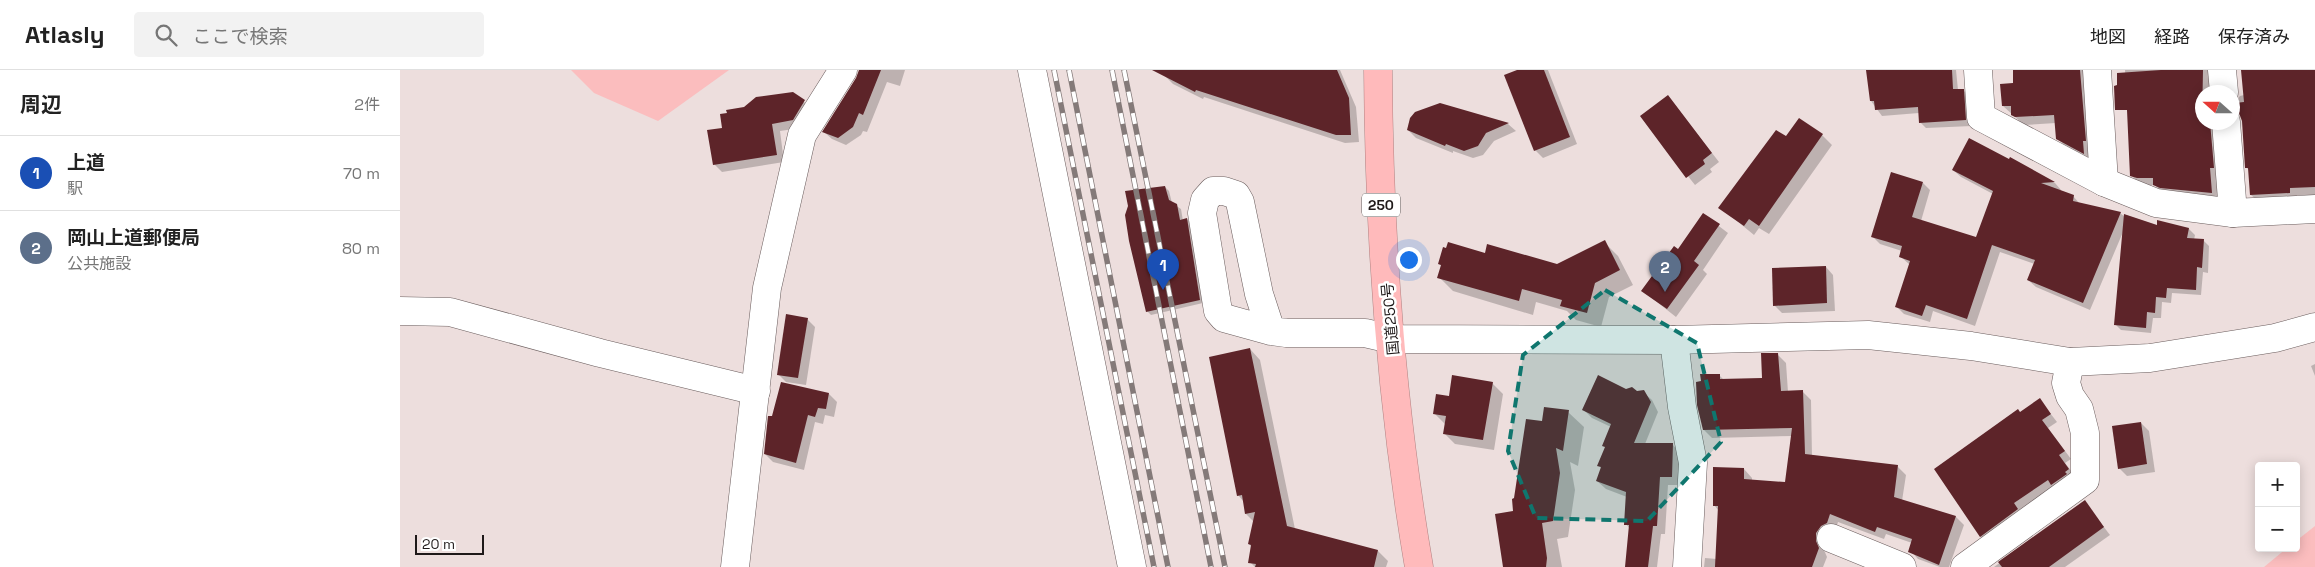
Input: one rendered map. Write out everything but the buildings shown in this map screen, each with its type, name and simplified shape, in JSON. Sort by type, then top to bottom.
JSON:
[{"type":"highway","name":"国道250号","points":[[1378,70],[1378,172],[1391,339],[1407,496],[1419,567]]},
{"type":"street","points":[[735,567],[768,288],[802,135],[843,70]]},
{"type":"street","points":[[1032,70],[1132,567]]},
{"type":"street","points":[[1978,70],[1981,117],[2104,182],[2156,203],[2233,213],[2315,209]]},
{"type":"street","points":[[2097,70],[2104,182]]},
{"type":"street","points":[[2222,70],[2223,85]]},
{"type":"street","points":[[2227,130],[2233,213]]},
{"type":"street","points":[[1271,331],[1259,294],[1240,202],[1236,195],[1224,191],[1213,191],[1205,200],[1202,213],[1218,311],[1224,318],[1271,331],[1366,333],[1391,339],[1674,340],[1868,335],[1971,346],[2070,362],[2150,358],[2275,338],[2315,327]]},
{"type":"street","points":[[400,311],[450,312],[600,353],[756,391]]},
{"type":"street","points":[[1674,340],[1682,407],[1693,462],[1688,567]]},
{"type":"street","points":[[1964,567],[2085,480],[2085,433],[2079,409],[2070,396],[2066,383],[2070,362]]},
{"type":"street","points":[[1831,538],[1902,567]]},
{"type":"highlighted area","points":[[1605,290],[1697,343],[1721,442],[1647,521],[1536,518],[1508,451],[1523,355]]},
{"type":"shaded area","points":[[571,70],[729,70],[658,121],[594,93]]},
{"type":"shaded area","points":[[2315,526],[2315,567],[2264,567],[2282,552],[2300,552],[2300,538]]},
{"type":"railway","points":[[1054,70],[1154,567]]},
{"type":"railway","points":[[1069,70],[1168,567]]},
{"type":"railway","points":[[1112,70],[1211,567]]},
{"type":"railway","points":[[1124,70],[1225,567]]},
{"type":"place","name":"上道","points":[[1163,290]]},
{"type":"place","name":"岡山上道郵便局","points":[[1665,292]]}]
